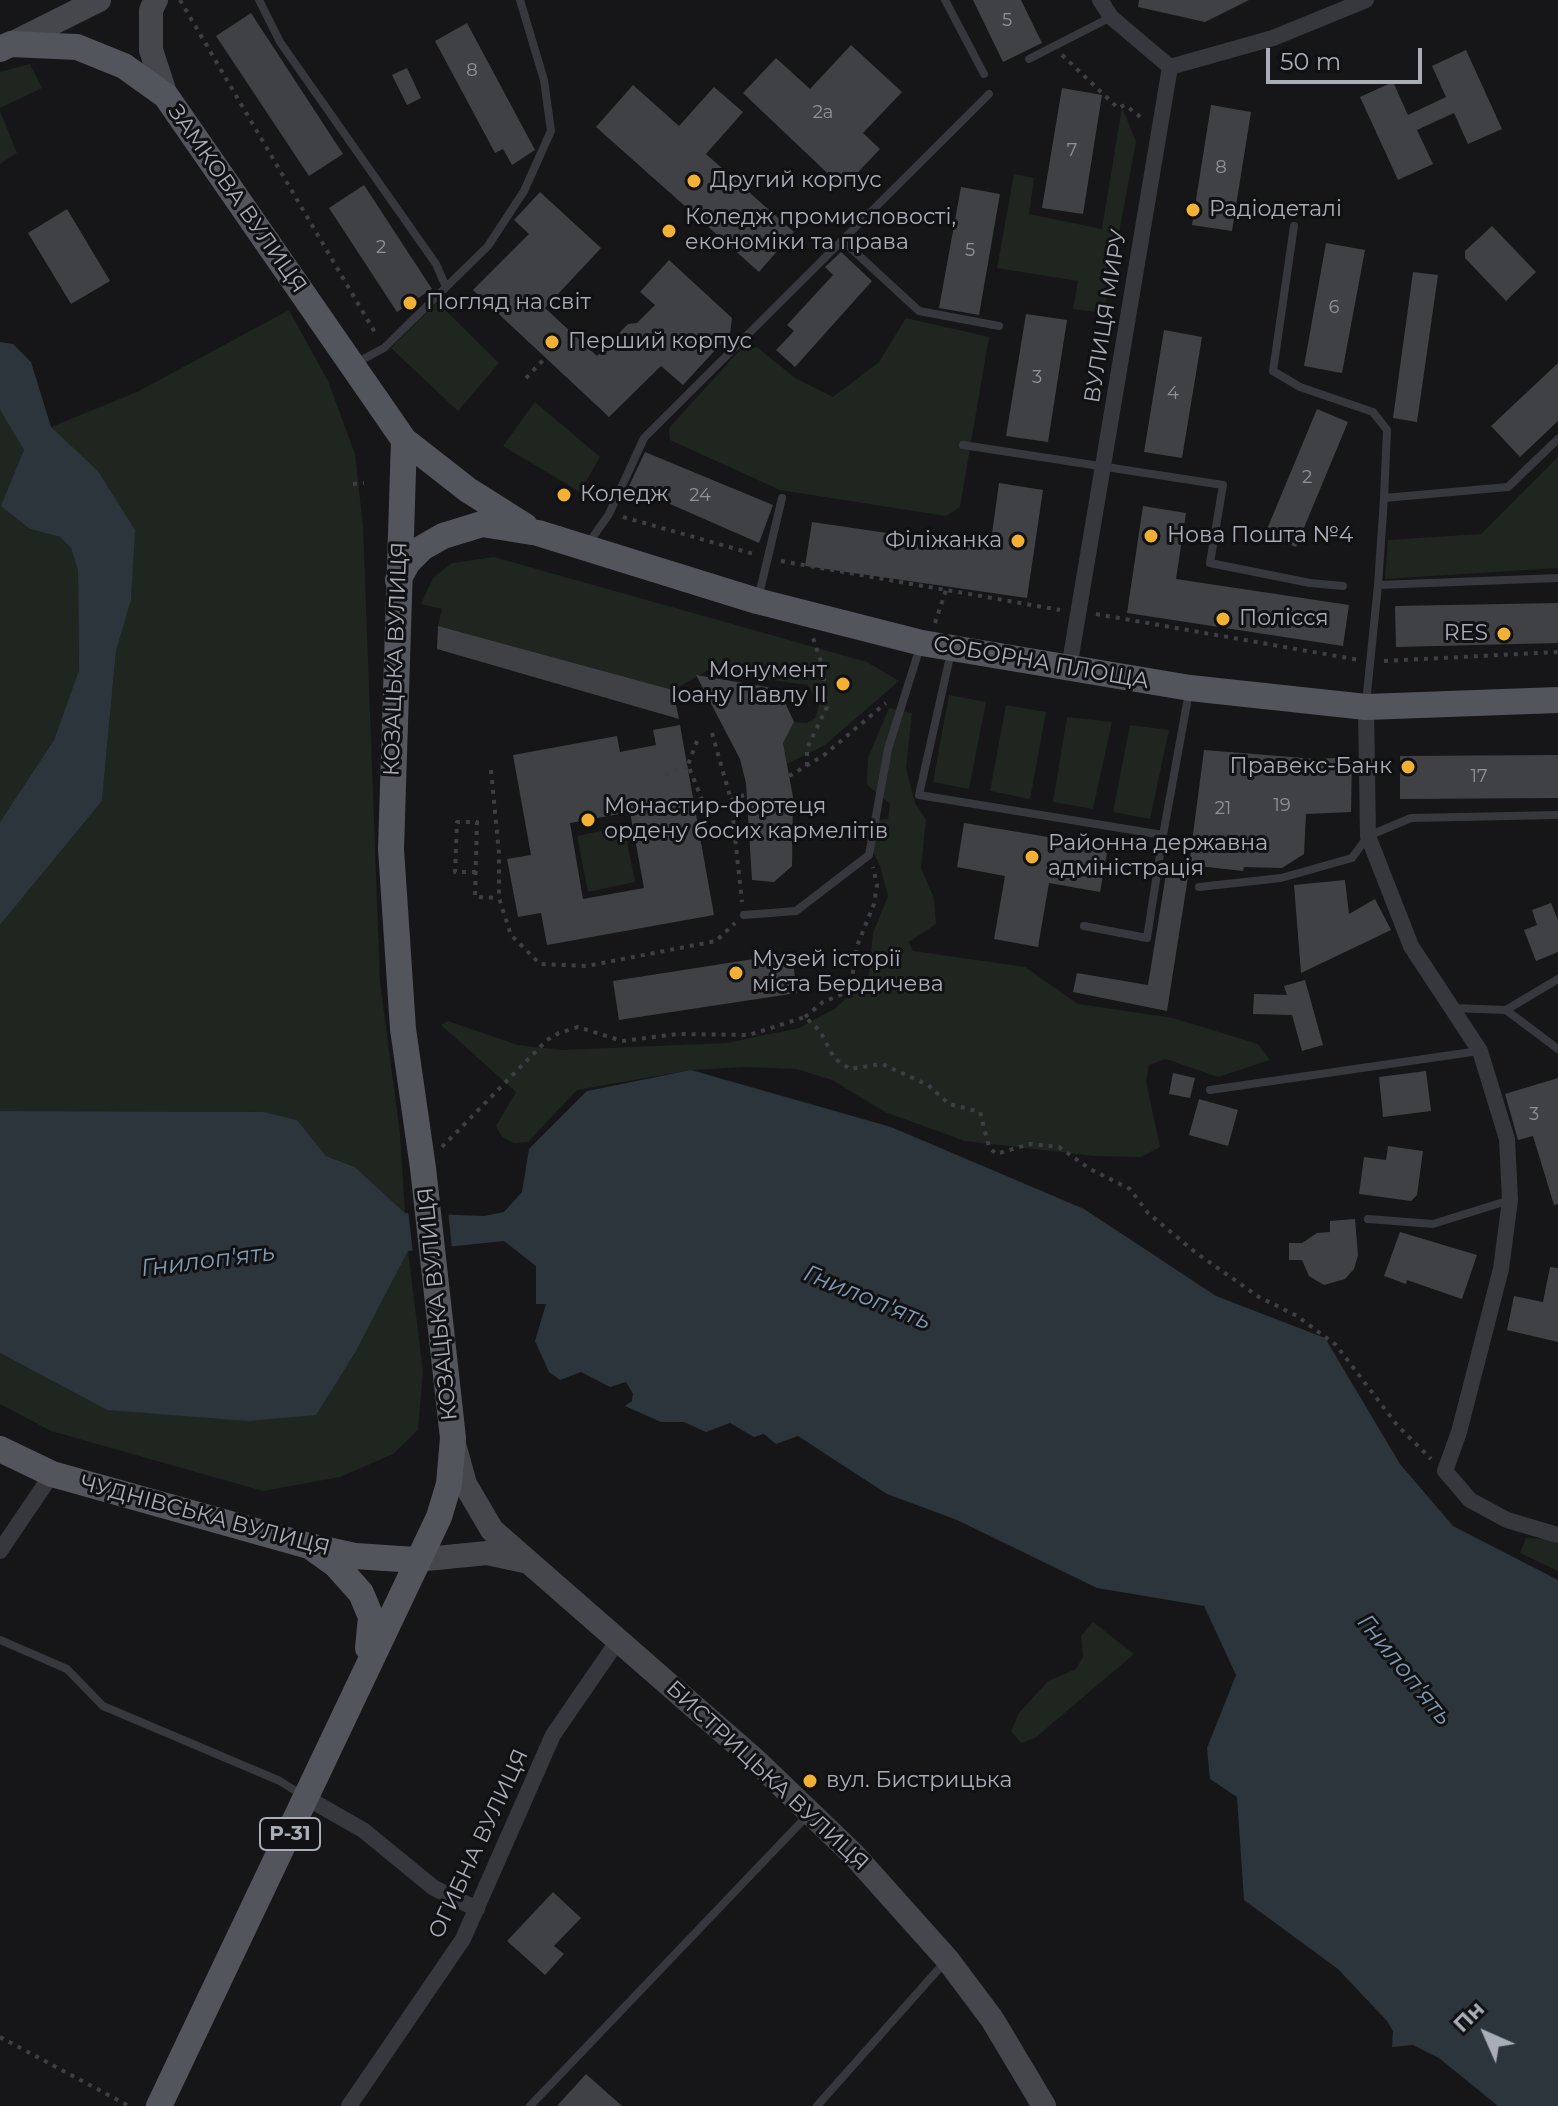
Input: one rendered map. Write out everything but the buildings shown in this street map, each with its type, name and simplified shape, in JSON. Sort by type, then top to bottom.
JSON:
[{"type":"main road","name":"ЗАМКОВА ВУЛИЦЯ","points":[[6,47],[63,45],[101,55],[144,78],[166,96],[404,440]]},
{"type":"main road","name":"СОБОРНА ПЛОЩА","points":[[404,440],[468,490],[538,533]]},
{"type":"main road","name":"КОЗАЦЬКА ВУЛИЦЯ","points":[[159,2106],[439,1517],[449,1484],[453,1438],[437,1310],[430,1160],[403,1029],[391,849],[404,440]]},
{"type":"main road","name":"СОБОРНА ПЛОЩА","points":[[398,580],[422,548],[464,528],[482,524],[538,533],[757,601],[1069,668],[1190,688],[1366,707],[1558,700]]},
{"type":"main road","name":"ЧУДНІВСЬКА ВУЛИЦЯ","points":[[0,1449],[52,1474],[309,1546],[355,1556],[416,1560]]},
{"type":"main road","points":[[309,1546],[336,1565],[361,1593],[368,1607],[371,1635],[363,1675]]},
{"type":"street","points":[[6,47],[99,0]]},
{"type":"street","points":[[156,0],[151,10],[151,50],[166,96]]},
{"type":"street","points":[[1100,0],[1111,17],[1170,67],[1273,38],[1366,0]]},
{"type":"street","name":"ВУЛИЦЯ МИРУ","points":[[1069,668],[1170,67]]},
{"type":"street","points":[[1366,707],[1368,836],[1411,946],[1480,1051],[1507,1139],[1510,1200],[1501,1269],[1459,1432],[1445,1471],[1470,1500],[1507,1520],[1556,1528]]},
{"type":"street","points":[[453,1438],[465,1484],[479,1513],[492,1530],[526,1561]]},
{"type":"street","points":[[0,1551],[52,1474]]},
{"type":"street","name":"БИСТРИЦЬКА ВУЛИЦЯ","points":[[416,1560],[487,1553],[526,1561],[619,1639],[854,1855],[947,1959],[992,2019],[1044,2106]]},
{"type":"street","name":"ОГИБНА ВУЛИЦЯ","points":[[349,2106],[463,1939],[553,1735],[619,1639]]},
{"type":"street","points":[[307,1798],[363,1830],[434,1888],[477,1909]]},
{"type":"lane","points":[[259,0],[280,42],[436,264],[446,287]]},
{"type":"lane","points":[[352,366],[384,348],[488,246],[524,191],[551,131],[544,80],[520,0]]},
{"type":"lane","points":[[945,0],[984,74]]},
{"type":"lane","points":[[1029,59],[1111,17]]},
{"type":"lane","points":[[585,548],[609,514],[644,438],[989,94]]},
{"type":"lane","points":[[1294,226],[1273,371],[1300,387],[1373,412],[1387,430],[1378,585],[1366,707]]},
{"type":"lane","points":[[842,240],[919,311],[999,326]]},
{"type":"lane","points":[[1384,498],[1508,487],[1558,439]]},
{"type":"lane","points":[[963,445],[1223,485],[1210,563],[1310,583],[1343,586]]},
{"type":"lane","points":[[757,601],[782,498]]},
{"type":"lane","points":[[1378,585],[1558,578]]},
{"type":"lane","points":[[744,915],[796,911],[869,855],[888,749],[913,675],[935,641]]},
{"type":"lane","points":[[935,641],[919,795],[1163,835]]},
{"type":"lane","points":[[1084,926],[1147,938],[1190,688]]},
{"type":"lane","points":[[1199,887],[1281,878],[1352,858],[1368,836],[1411,818],[1558,815]]},
{"type":"lane","points":[[1453,1008],[1506,1010],[1558,979]]},
{"type":"lane","points":[[1506,1010],[1558,1049]]},
{"type":"lane","points":[[1210,1090],[1480,1051]]},
{"type":"lane","points":[[1368,1219],[1433,1224],[1510,1200]]},
{"type":"lane","points":[[0,1640],[67,1669],[103,1706],[280,1781],[307,1798]]},
{"type":"lane","points":[[530,2106],[633,1994],[810,1812]]},
{"type":"lane","points":[[817,2106],[947,1959]]},
{"type":"path","points":[[180,0],[384,348]]},
{"type":"path","points":[[1054,47],[1118,108],[1125,105],[1154,128]]},
{"type":"path","points":[[526,378],[546,357]]},
{"type":"path","points":[[353,484],[364,483]]},
{"type":"path","points":[[609,514],[768,558],[1067,611]]},
{"type":"path","points":[[935,641],[946,590]]},
{"type":"path","points":[[1086,612],[1370,662],[1558,652]]},
{"type":"path","points":[[807,766],[807,748],[827,707],[823,668],[812,636]]},
{"type":"path","points":[[789,776],[807,766],[880,710],[913,675]]},
{"type":"path","points":[[491,770],[499,853],[499,898],[511,935],[540,964],[587,966],[716,941],[744,915],[731,800],[712,733]]},
{"type":"path","points":[[697,741],[688,765],[705,807]]},
{"type":"path","points":[[665,775],[688,765]]},
{"type":"path","points":[[731,800],[747,794]]},
{"type":"path","points":[[476,872],[455,872],[457,822],[477,822],[476,872],[475,897],[499,898]]},
{"type":"path","points":[[430,1160],[547,1040],[559,1033],[578,1027],[622,1041],[678,1034],[749,1035],[805,1017],[823,1002],[850,991],[857,946],[874,904],[877,885],[869,855]]},
{"type":"path","points":[[805,1017],[820,1031],[834,1058],[850,1069],[882,1064],[928,1085],[949,1104],[980,1112],[989,1147],[996,1154],[1030,1144],[1059,1147],[1090,1169],[1130,1189],[1148,1213],[1195,1252],[1259,1297],[1297,1316],[1336,1345],[1397,1425],[1445,1471]]},
{"type":"path","points":[[0,2037],[129,2106]]},
{"type":"shaded area","points":[[30,64],[42,88],[0,108],[0,72]]},
{"type":"shaded area","points":[[1122,107],[1136,142],[1104,313],[1073,309],[1078,281],[997,268],[1014,174],[1034,178],[1029,214],[1102,229]]},
{"type":"shaded area","points":[[0,111],[17,153],[0,164]]},
{"type":"shaded area","points":[[437,302],[499,363],[458,411],[391,348]]},
{"type":"shaded area","points":[[289,310],[328,381],[355,454],[363,526],[380,982],[400,1134],[405,1213],[355,1167],[326,1156],[297,1120],[264,1112],[0,1111],[0,925],[102,801],[116,651],[131,599],[134,530],[98,471],[51,427],[137,392]]},
{"type":"shaded area","points":[[906,318],[989,337],[960,507],[946,516],[780,490],[670,440],[669,428],[739,351],[757,347],[795,378],[833,397],[879,362]]},
{"type":"shaded area","points":[[535,402],[600,457],[580,492],[503,446]]},
{"type":"shaded area","points":[[0,410],[24,450],[30,529],[60,537],[71,548],[78,571],[79,670],[54,740],[0,822]]},
{"type":"shaded area","points":[[1558,457],[1558,568],[1385,579],[1388,540],[1481,534]]},
{"type":"shaded area","points":[[494,557],[867,662],[899,681],[825,745],[787,764],[783,743],[794,722],[807,723],[815,718],[819,706],[808,685],[707,671],[673,690],[438,626],[442,609],[421,604],[433,578],[452,563]]},
{"type":"shaded area","points":[[949,695],[986,702],[969,789],[933,782]]},
{"type":"shaded area","points":[[1006,705],[1046,712],[1030,799],[990,791]]},
{"type":"shaded area","points":[[889,708],[912,713],[906,768],[915,803],[926,820],[921,868],[934,898],[936,924],[909,942],[913,951],[1025,967],[1078,1004],[1173,1018],[1258,1044],[1270,1060],[1218,1077],[1166,1059],[1149,1065],[1146,1081],[1160,1147],[1141,1157],[1095,1156],[965,1141],[885,1112],[832,1080],[796,1069],[744,1067],[691,1070],[577,1090],[528,1142],[514,1143],[502,1137],[496,1126],[516,1092],[441,1025],[448,1021],[518,1045],[562,1050],[726,1043],[799,1028],[836,1008],[869,975],[873,933],[888,896],[880,866],[863,830],[867,821],[888,819],[890,804],[867,785],[868,758]]},
{"type":"shaded area","points":[[1067,717],[1112,722],[1093,809],[1053,802]]},
{"type":"shaded area","points":[[1130,725],[1169,730],[1150,819],[1113,812]]},
{"type":"shaded area","points":[[624,826],[635,882],[588,892],[577,836]]},
{"type":"shaded area","points":[[408,1251],[423,1371],[418,1430],[393,1454],[340,1477],[263,1491],[51,1431],[0,1404],[0,1353],[107,1410],[356,1351]]},
{"type":"shaded area","points":[[1526,1538],[1548,1539],[1558,1544],[1558,1571],[1520,1553]]},
{"type":"shaded area","points":[[1093,1622],[1134,1654],[1035,1738],[1021,1743],[1011,1731],[1019,1713],[1048,1681],[1076,1669],[1083,1657],[1081,1636]]},
{"type":"water","points":[[0,342],[13,344],[31,362],[51,427],[98,471],[135,530],[131,600],[116,651],[102,801],[0,925],[0,822],[54,740],[79,670],[78,571],[71,548],[60,537],[30,529],[1,506],[24,450],[0,410]]},
{"type":"water","name":"Гнилоп'ять","points":[[691,1070],[891,1127],[1084,1209],[1216,1296],[1325,1338],[1400,1464],[1453,1526],[1558,1580],[1558,2106],[1498,2106],[1439,2058],[1413,2045],[1392,2047],[1393,2031],[1387,2021],[1338,1969],[1244,1900],[1237,1797],[1210,1779],[1207,1748],[1236,1675],[1204,1606],[1097,1588],[957,1520],[887,1494],[798,1436],[776,1444],[764,1434],[754,1437],[730,1423],[706,1432],[684,1422],[661,1422],[625,1406],[632,1401],[633,1394],[626,1382],[610,1387],[581,1372],[560,1380],[549,1372],[535,1341],[546,1304],[536,1304],[536,1266],[504,1241],[408,1251],[356,1351],[316,1415],[248,1421],[107,1410],[0,1353],[0,1111],[264,1112],[297,1120],[326,1156],[355,1167],[405,1213],[484,1216],[504,1212],[522,1192],[529,1149],[587,1091]]},
{"type":"pier","points":[[408,1209],[448,1211],[452,1249],[413,1254]]},
{"type":"place","name":"Другий корпус","points":[[694,181]]},
{"type":"place","name":"Радіодеталі","points":[[1193,210]]},
{"type":"place","name":"Коледж промисловості, економіки та права","points":[[669,231]]},
{"type":"place","name":"Погляд на світ","points":[[410,303]]},
{"type":"place","name":"Перший корпус","points":[[552,342]]},
{"type":"place","name":"Коледж","points":[[564,495]]},
{"type":"place","name":"Нова Пошта №4","points":[[1151,536]]},
{"type":"place","name":"Філіжанка","points":[[1018,541]]},
{"type":"place","name":"Полісся","points":[[1223,619]]},
{"type":"place","name":"RES","points":[[1504,634]]},
{"type":"place","name":"Монумент Іоану Павлу ІІ","points":[[843,684]]},
{"type":"place","name":"Правекс-Банк","points":[[1408,767]]},
{"type":"place","name":"Монастир-фортеця ордену босих кармелітів","points":[[588,820]]},
{"type":"place","name":"Районна державна адміністрація","points":[[1032,857]]},
{"type":"place","name":"Музей історії міста Бердичева","points":[[736,973]]},
{"type":"place","name":"вул. Бистрицька","points":[[810,1781]]}]
